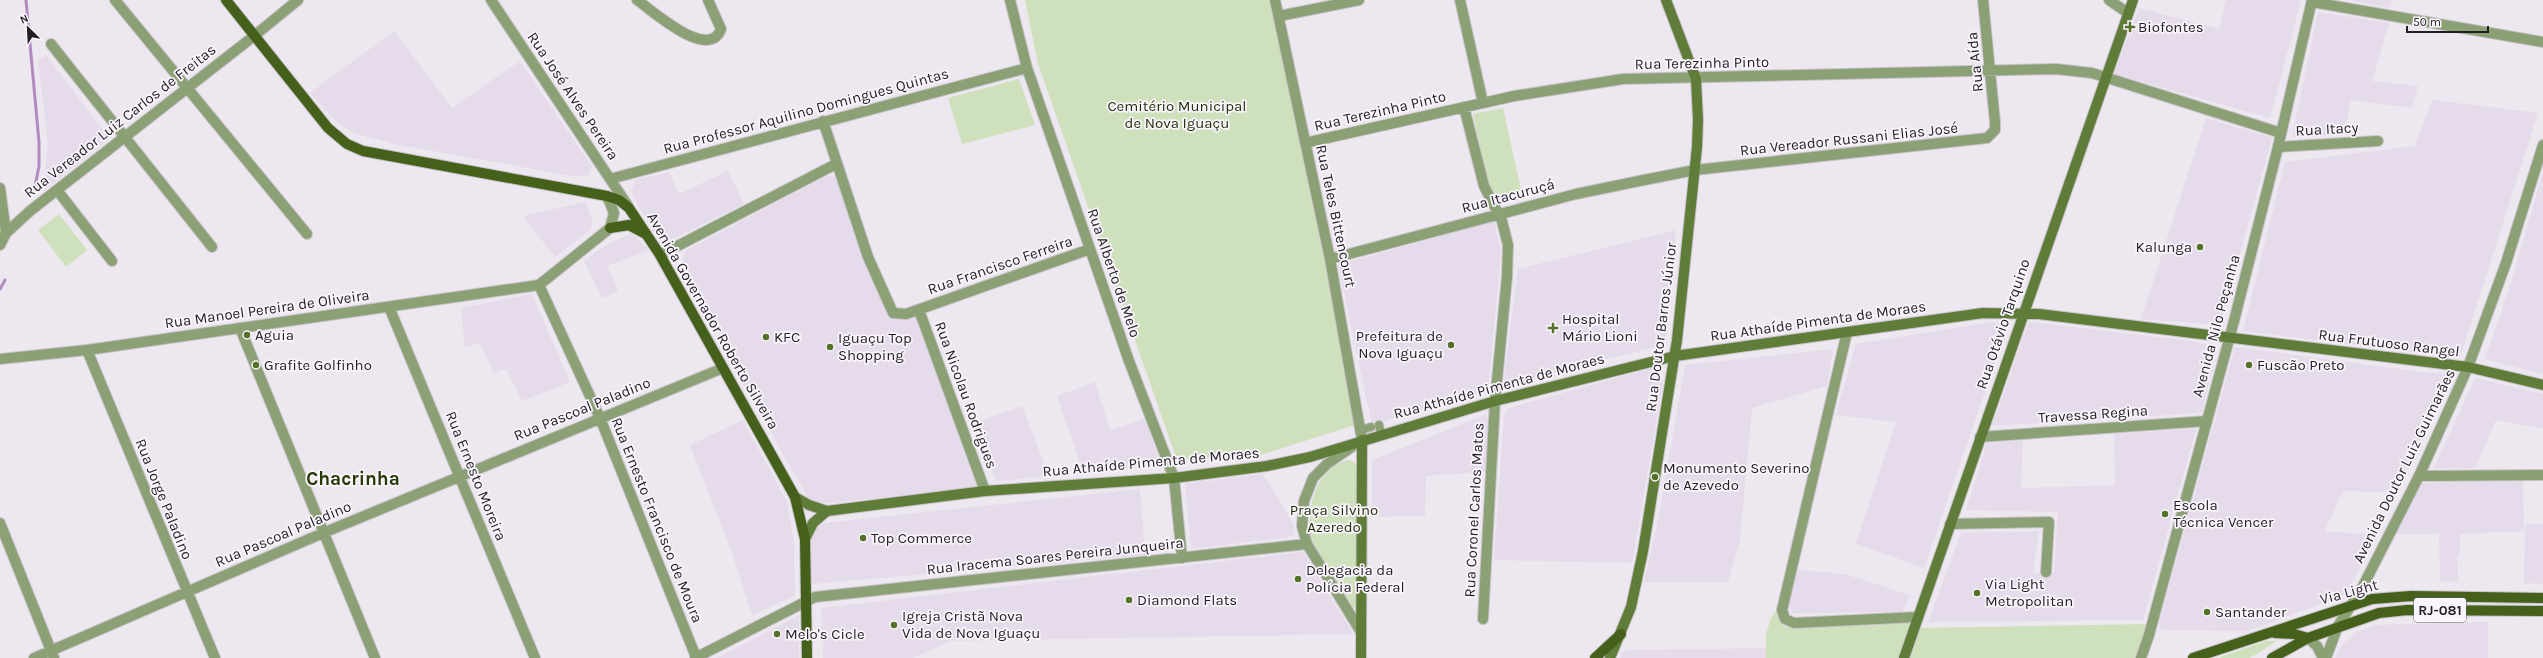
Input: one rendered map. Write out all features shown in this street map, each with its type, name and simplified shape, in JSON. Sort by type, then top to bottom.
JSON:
[{"type":"main road","name":"Avenida Governador Roberto Silveira","points":[[226,0],[328,128],[350,146],[363,151],[607,196],[619,200],[629,208],[660,255],[795,497],[805,539],[807,658]]},
{"type":"main road","name":"Rua Doutor Barros Júnior","points":[[1610,658],[1631,607],[1643,551],[1675,356],[1695,170],[1698,120],[1696,79],[1666,0]]},
{"type":"main road","name":"Rua Otávio Tarquino","points":[[1904,658],[2133,0]]},
{"type":"main road","points":[[610,228],[629,225],[649,237]]},
{"type":"main road","name":"Rua Athaíde Pimenta de Moraes","points":[[795,497],[813,507],[827,511],[985,491],[1174,478],[1284,463],[1371,431],[1675,356],[1983,313],[2024,313],[2229,338]]},
{"type":"main road","name":"Rua Frutuoso Rangel","points":[[2229,338],[2468,367],[2543,385]]},
{"type":"main road","points":[[1361,658],[1371,431]]},
{"type":"main road","points":[[805,539],[813,523],[827,511]]},
{"type":"main road","name":"Via Light","points":[[2193,658],[2353,604],[2391,596],[2541,597]]},
{"type":"main road","name":"Via Light","points":[[2272,658],[2308,638],[2338,626],[2379,613],[2393,611],[2543,612]]},
{"type":"main road","points":[[1595,658],[1621,634]]},
{"type":"main road","points":[[2264,634],[2294,634],[2308,638]]},
{"type":"street","points":[[116,0],[186,89],[307,234]]},
{"type":"street","name":"Rua Vereador Luiz Carlos de Freitas","points":[[6,233],[57,190],[298,0]]},
{"type":"street","name":"Rua José Alves Pereira","points":[[491,0],[629,208]]},
{"type":"street","points":[[637,0],[690,36],[703,41],[715,37],[721,28],[708,0]]},
{"type":"street","name":"Rua Alberto de Melo","points":[[1010,0],[1027,68],[1129,361],[1174,478],[1182,558]]},
{"type":"street","name":"Rua Teles Bittencourt","points":[[1275,0],[1330,259],[1371,431]]},
{"type":"street","points":[[1279,16],[1359,0]]},
{"type":"street","points":[[1460,0],[1483,103]]},
{"type":"street","name":"Rua Aída","points":[[1982,0],[1991,71],[1995,122]]},
{"type":"street","points":[[2108,0],[2128,13]]},
{"type":"street","points":[[2312,1],[2543,42]]},
{"type":"street","name":"Avenida Nilo Peçanha","points":[[2140,658],[2149,635],[2229,338],[2278,147],[2312,1]]},
{"type":"street","points":[[51,44],[212,248]]},
{"type":"street","name":"Rua Professor Aquilino Domingues Quintas","points":[[610,179],[823,121],[1027,68]]},
{"type":"street","name":"Rua Terezinha Pinto","points":[[1305,143],[1483,103],[1595,82],[1646,79],[1696,79],[2056,69],[2092,73],[2281,133]]},
{"type":"street","name":"Rua Coronel Carlos Matos","points":[[1464,107],[1484,186],[1505,231],[1508,260],[1496,401],[1483,619]]},
{"type":"street","name":"Rua Francisco Ferreira","points":[[823,121],[868,257],[890,309],[898,315],[920,310],[1090,249]]},
{"type":"street","name":"Rua Vereador Russani Elias José","points":[[1695,170],[1982,140],[1991,135],[1995,130],[1995,122]]},
{"type":"street","name":"Rua Itacy","points":[[2278,147],[2378,141]]},
{"type":"street","name":"Avenida Doutor Luiz Guimarães","points":[[2326,658],[2338,626],[2353,604],[2419,476],[2468,367],[2506,263],[2543,145]]},
{"type":"street","points":[[660,255],[836,164]]},
{"type":"street","name":"Rua Itacuruçá","points":[[1330,259],[1576,194],[1695,170]]},
{"type":"street","points":[[539,285],[610,228],[614,213],[607,196],[610,179]]},
{"type":"street","points":[[0,188],[6,233],[0,245]]},
{"type":"street","points":[[57,190],[112,261]]},
{"type":"street","name":"Rua Manoel Pereira de Oliveira","points":[[0,360],[87,350],[539,285]]},
{"type":"street","name":"Rua Ernesto Francisco de Moura","points":[[539,285],[600,418],[696,658]]},
{"type":"street","name":"Rua Ernesto Moreira","points":[[389,307],[535,658]]},
{"type":"street","name":"Rua Nicolau Rodrigues","points":[[920,310],[985,491]]},
{"type":"street","points":[[240,328],[375,658]]},
{"type":"street","points":[[1847,332],[1782,610],[1785,619],[1794,623],[1917,617]]},
{"type":"street","name":"Rua Jorge Paladino","points":[[87,350],[186,592],[215,658]]},
{"type":"street","name":"Rua Pascoal Paladino","points":[[34,658],[53,654],[186,592],[323,533],[723,368]]},
{"type":"street","name":"Travessa Regina","points":[[1980,437],[2207,421]]},
{"type":"street","points":[[1361,632],[1307,544],[1303,517],[1309,485],[1327,464],[1371,431]]},
{"type":"street","points":[[2419,476],[2543,475]]},
{"type":"street","points":[[1950,524],[2050,522],[2046,572]]},
{"type":"street","points":[[1,526],[53,654]]},
{"type":"street","name":"Rua Iracema Soares Pereira Junqueira","points":[[696,658],[806,600],[831,595],[1307,544]]},
{"type":"street","points":[[2308,638],[2317,646],[2323,658]]},
{"type":"shaded area","points":[[2226,0],[2301,0],[2270,118],[2114,74],[2139,8],[2219,29]]},
{"type":"shaded area","points":[[2349,0],[2392,0],[2390,8]]},
{"type":"shaded area","points":[[2318,12],[2389,23],[2372,81],[2418,86],[2412,108],[2350,100],[2345,135],[2292,137]]},
{"type":"shaded area","points":[[394,31],[452,108],[520,61],[592,167],[589,174],[578,177],[394,144],[354,133],[339,124],[310,93]]},
{"type":"shaded area","points":[[46,55],[110,139],[43,191],[48,145],[38,60]]},
{"type":"shaded area","points":[[2432,100],[2538,113],[2460,358],[2243,331],[2285,162],[2415,146]]},
{"type":"shaded area","points":[[2206,118],[2272,138],[2220,325],[2141,319]]},
{"type":"shaded area","points":[[728,171],[744,204],[661,245],[631,192],[635,180],[669,172],[679,194]]},
{"type":"shaded area","points":[[2543,172],[2543,374],[2485,359],[2511,283]]},
{"type":"shaded area","name":"Iguaçu Top Shopping","points":[[826,176],[832,176],[839,181],[851,213],[849,221],[856,241],[862,246],[887,314],[895,319],[917,318],[977,487],[829,503],[816,502],[808,498],[736,371],[737,359],[683,264],[683,256],[687,250]]},
{"type":"shaded area","points":[[585,202],[593,222],[590,230],[555,257],[523,216]]},
{"type":"shaded area","points":[[1494,221],[1501,251],[1488,390],[1372,424],[1338,265]]},
{"type":"shaded area","points":[[1676,230],[1666,344],[1503,386],[1518,269]]},
{"type":"shaded area","points":[[632,233],[648,250],[607,266],[618,291],[602,298],[584,261],[608,244]]},
{"type":"shaded area","points":[[532,294],[570,382],[522,401],[506,369],[494,373],[480,343],[465,347],[461,308]]},
{"type":"shaded area","points":[[1990,322],[2005,324],[2005,334],[1924,568],[1856,544],[1896,422],[1836,415],[1856,344]]},
{"type":"shaded area","points":[[2029,322],[2192,341],[2217,347],[2202,413],[1992,426]]},
{"type":"shaded area","points":[[2235,347],[2422,372],[2455,373],[2394,492],[2343,491],[2324,532],[2375,534],[2347,594],[2248,631],[2161,630],[2159,623]]},
{"type":"shaded area","points":[[1833,349],[1827,386],[1752,408],[1740,539],[1728,582],[1644,582],[1658,521],[1685,365]]},
{"type":"shaded area","points":[[1653,368],[1658,371],[1663,382],[1632,563],[1494,560],[1504,415],[1509,408]]},
{"type":"shaded area","points":[[2475,378],[2543,394],[2543,429],[2496,420],[2475,468],[2434,468]]},
{"type":"shaded area","points":[[1095,382],[1110,430],[1145,419],[1160,464],[1083,471],[1057,396]]},
{"type":"shaded area","points":[[1022,406],[1049,476],[996,481],[972,424]]},
{"type":"shaded area","points":[[1485,415],[1489,419],[1486,472],[1426,476],[1425,516],[1372,517],[1372,460]]},
{"type":"shaded area","points":[[743,420],[787,502],[794,544],[795,596],[752,615],[731,549],[690,445]]},
{"type":"shaded area","points":[[2196,429],[2143,620],[1928,622],[1961,533],[2039,531],[2033,573],[2054,573],[2058,512],[1966,510],[1987,443],[2023,441],[2021,488],[2115,485],[2114,434]]},
{"type":"shaded area","points":[[1263,474],[1294,525],[1294,534],[1289,537],[1191,549],[1185,484]]},
{"type":"shaded area","points":[[2523,481],[2524,531],[2460,534],[2460,553],[2457,555],[2458,582],[2440,581],[2439,534],[2393,534],[2419,483]]},
{"type":"shaded area","points":[[1140,489],[1145,555],[812,584],[809,564],[810,535],[815,524]]},
{"type":"shaded area","points":[[2525,524],[2543,524],[2543,584],[2524,583]]},
{"type":"shaded area","points":[[1303,552],[1353,634],[951,641],[913,658],[823,658],[821,608]]},
{"type":"shaded area","points":[[1798,570],[1844,574],[1910,595],[1902,612],[1793,613],[1787,604]]},
{"type":"shaded area","points":[[799,615],[799,658],[717,658]]},
{"type":"shaded area","points":[[2488,622],[2488,658],[2335,658],[2344,643],[2357,632],[2375,625]]},
{"type":"shaded area","points":[[1768,648],[1766,658],[1621,658],[1621,652],[1633,650]]},
{"type":"green space","name":"Cemitério Municipal de Nova Iguaçu","points":[[1025,0],[1270,0],[1358,424],[1264,454],[1177,460],[1038,64]]},
{"type":"green space","points":[[1019,79],[1035,125],[962,144],[948,98]]},
{"type":"green space","points":[[1503,108],[1522,194],[1492,201],[1473,114]]},
{"type":"green space","points":[[59,214],[87,250],[66,267],[38,230]]},
{"type":"green space","name":"Praça Silvino Azeredo","points":[[1350,460],[1354,462],[1358,470],[1356,605],[1353,609],[1313,542],[1310,531],[1311,505],[1315,492],[1321,481],[1328,471],[1338,464]]},
{"type":"green space","points":[[1780,605],[1784,627],[1912,620],[1901,658],[1766,658],[1766,634],[1771,618]]},
{"type":"green space","points":[[2149,624],[2136,658],[1910,658],[1921,628]]},
{"type":"green space","points":[[2266,641],[2277,641],[2250,658],[2218,658]]},
{"type":"waterway","points":[[26,0],[39,142],[39,166],[34,192]]},
{"type":"waterway","points":[[0,289],[5,280]]},
{"type":"place","name":"Biofontes","points":[[2130,27]]},
{"type":"place","name":"Kalunga","points":[[2200,247]]},
{"type":"place","name":"Hospital Mário Lioni","points":[[1553,328]]},
{"type":"place","name":"Aguia","points":[[247,335]]},
{"type":"place","name":"KFC","points":[[766,337]]},
{"type":"place","name":"Prefeitura de Nova Iguaçu","points":[[1451,345]]},
{"type":"place","name":"Iguaçu Top Shopping","points":[[830,347]]},
{"type":"place","name":"Grafite Golfinho","points":[[256,365]]},
{"type":"place","name":"Fuscão Preto","points":[[2249,365]]},
{"type":"place","name":"Monumento Severino de Azevedo","points":[[1655,477]]},
{"type":"place","name":"Escola Técnica Vencer","points":[[2165,514]]},
{"type":"place","name":"Top Commerce","points":[[863,538]]},
{"type":"place","name":"Delegacia da Polícia Federal","points":[[1298,579]]},
{"type":"place","name":"Via Light Metropolitan","points":[[1977,593]]},
{"type":"place","name":"Diamond Flats","points":[[1129,600]]},
{"type":"place","name":"Santander","points":[[2207,612]]},
{"type":"place","name":"Igreja Cristã Nova Vida de Nova Iguaçu","points":[[894,625]]},
{"type":"place","name":"Melo's Cicle","points":[[777,634]]},
{"type":"district","name":"Chacrinha","points":[[353,478]]}]
